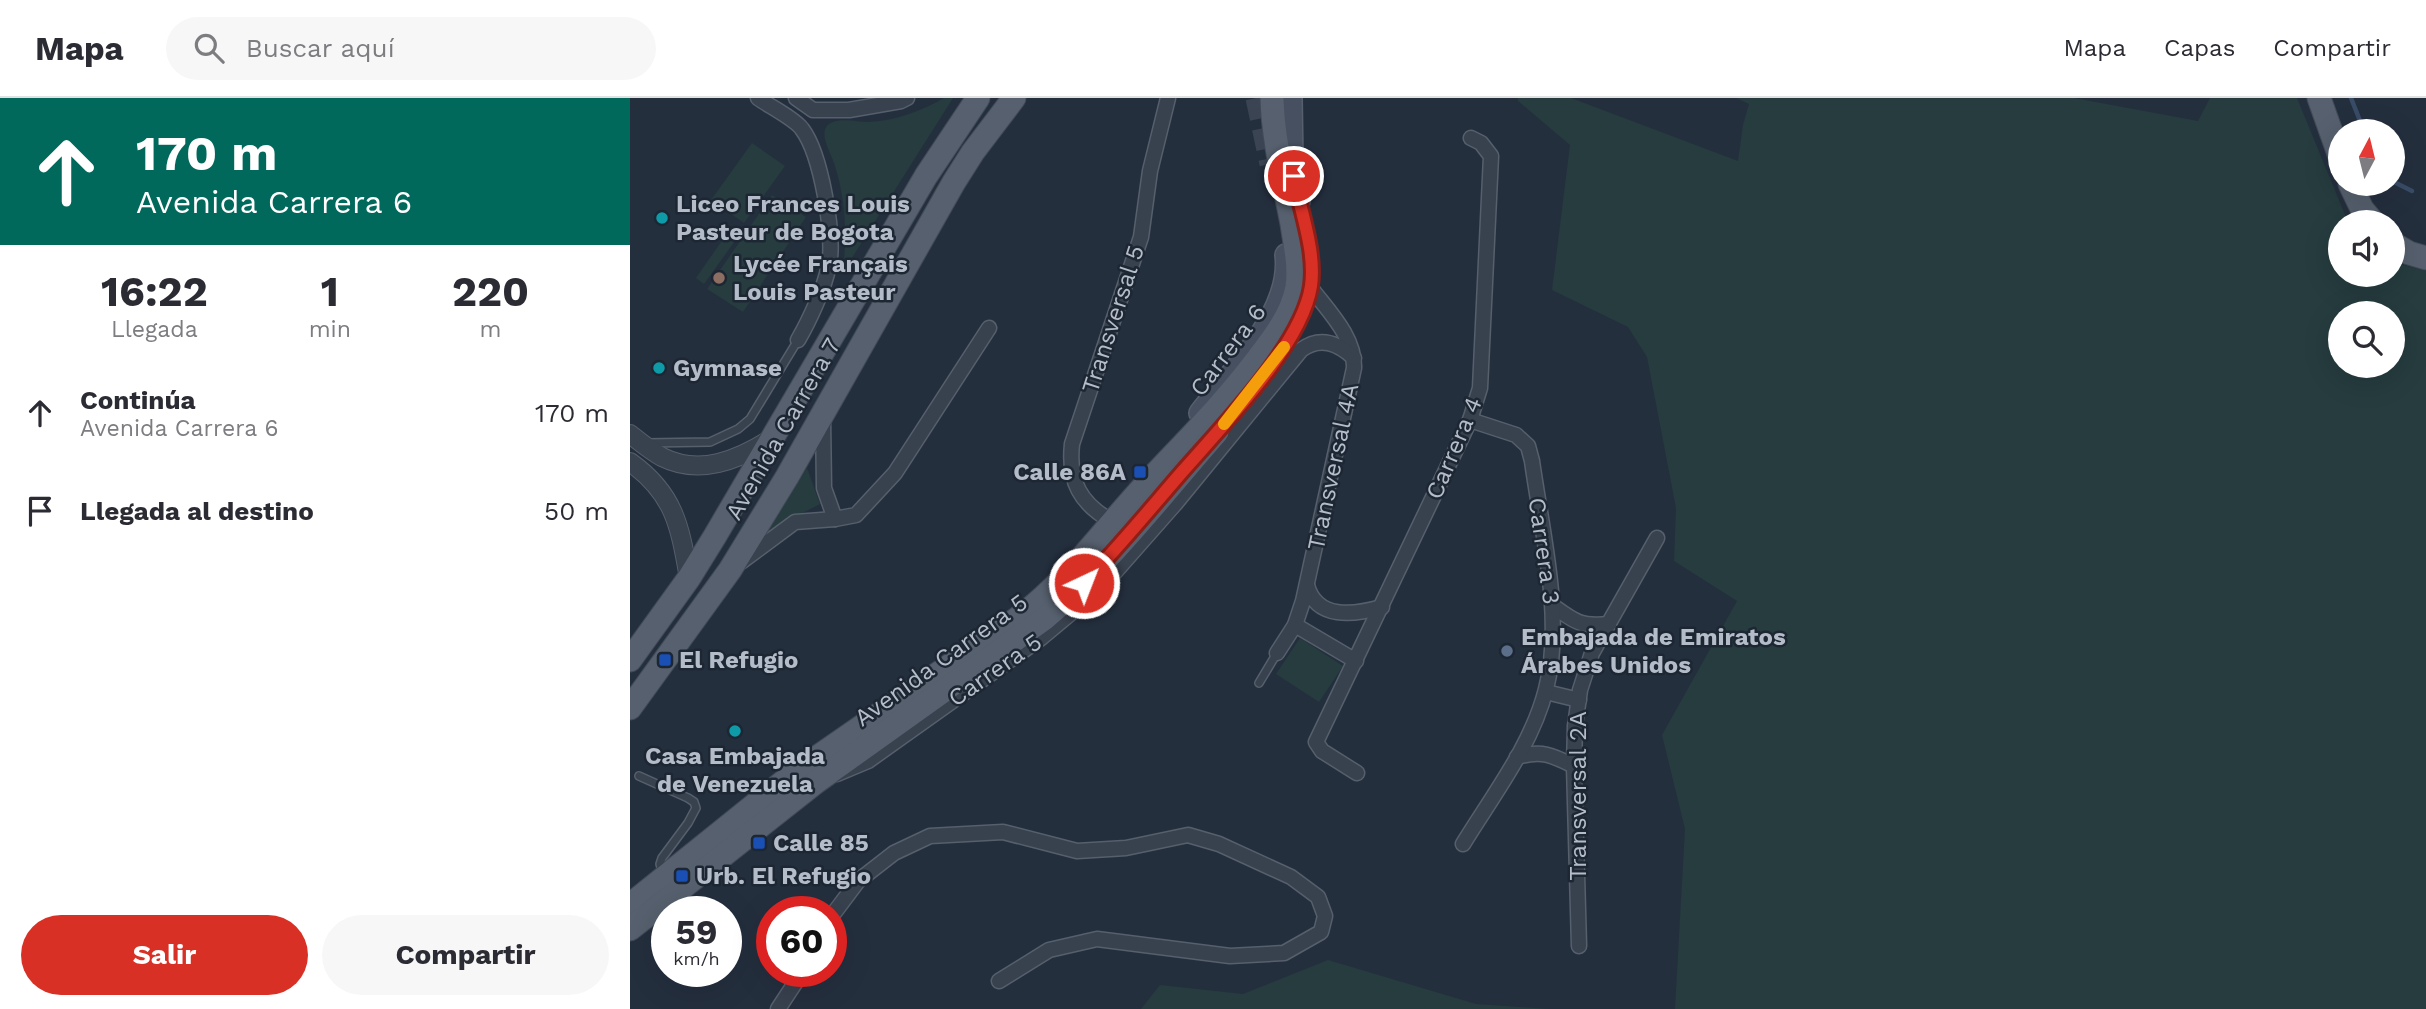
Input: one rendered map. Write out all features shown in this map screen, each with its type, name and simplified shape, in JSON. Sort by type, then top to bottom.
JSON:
[{"type":"main road","name":"Avenida Carrera 7","points":[[630,660],[689,578],[774,438],[926,176],[978,98]]},
{"type":"main road","name":"Avenida Carrera 7","points":[[630,708],[730,570],[824,413],[954,182],[1014,98]]},
{"type":"main road","name":"Carrera 6","points":[[1145,485],[1206,422],[1239,383],[1274,338],[1293,302],[1298,276],[1297,261],[1273,125],[1272,98]]},
{"type":"main road","points":[[1291,98],[1292,160],[1309,249],[1311,288]]},
{"type":"main road","points":[[2319,98],[2328,123]]},
{"type":"main road","points":[[1278,148],[1300,207]]},
{"type":"main road","name":"Avenida Carrera 5","points":[[630,905],[793,774],[1031,609],[1063,580],[1145,485],[1265,328],[1276,309],[1287,279],[1287,258],[1274,187]]},
{"type":"main road","points":[[2405,251],[2426,258]]},
{"type":"main road","name":"Avenida Carrera 5","points":[[630,929],[816,782],[1044,619],[1071,596],[1236,410],[1295,332],[1311,288]]},
{"type":"street","points":[[758,98],[802,128],[825,194],[830,265],[808,322],[798,340]]},
{"type":"street","points":[[796,98],[813,110],[849,110],[906,98]]},
{"type":"street","name":"Transversal 5","points":[[1113,522],[1098,514],[1084,501],[1076,487],[1071,472],[1072,444],[1141,237],[1150,171],[1168,98]]},
{"type":"street","points":[[802,128],[813,110]]},
{"type":"street","name":"Carrera 4","points":[[1357,774],[1322,751],[1316,742],[1470,420],[1480,388],[1491,156],[1481,143],[1471,138]]},
{"type":"street","name":"Transversal 4A","points":[[1277,653],[1295,625],[1307,585],[1353,379],[1353,352],[1341,328],[1311,288]]},
{"type":"street","points":[[730,570],[795,522],[856,515],[895,473],[989,328]]},
{"type":"street","name":"Carrera 5","points":[[816,782],[868,761],[1077,610],[1101,588],[1175,504],[1301,349],[1310,343],[1331,343],[1354,358]]},
{"type":"street","points":[[824,413],[824,488],[835,519]]},
{"type":"street","name":"Carrera 3","points":[[1463,844],[1517,757],[1546,692],[1551,666],[1553,606],[1528,446],[1516,436],[1470,420]]},
{"type":"street","points":[[634,436],[662,457],[699,465],[716,464],[752,451],[774,438]]},
{"type":"street","points":[[649,476],[662,457]]},
{"type":"street","points":[[630,462],[649,476],[662,491],[680,529],[689,578]]},
{"type":"street","name":"Transversal 2A","points":[[1579,946],[1574,766],[1579,700],[1585,669],[1657,538]]},
{"type":"street","points":[[1307,585],[1310,597],[1337,612],[1350,614],[1382,607]]},
{"type":"street","points":[[1553,606],[1577,623],[1590,626],[1609,624]]},
{"type":"street","points":[[1295,625],[1356,661]]},
{"type":"street","points":[[1546,692],[1579,700]]},
{"type":"street","points":[[1517,757],[1535,752],[1557,757],[1574,766]]},
{"type":"street","points":[[847,896],[858,881],[894,853],[930,836],[1003,832],[1077,851],[1126,848],[1188,835],[1219,844],[1291,877],[1318,897],[1325,916],[1321,932],[1284,953],[1230,956],[1097,939],[1049,950],[999,981]]},
{"type":"street","points":[[778,1009],[792,987]]},
{"type":"lane","points":[[634,436],[710,442],[738,429],[750,419],[798,340]]},
{"type":"lane","points":[[1259,683],[1277,653]]},
{"type":"lane","points":[[639,776],[688,798],[694,802],[696,808],[662,858],[660,869],[664,878]]},
{"type":"green space","points":[[944,98],[953,98],[843,272],[843,205],[839,179],[825,140],[827,126],[841,120],[868,122],[898,117]]},
{"type":"green space","points":[[1518,98],[1571,98],[1738,161],[1749,104],[1736,98],[2074,98],[2198,121],[2210,98],[2297,98],[2328,173],[2328,196],[2337,196],[2343,210],[2328,210],[2328,287],[2405,287],[2405,265],[2426,271],[2426,1009],[1675,1009],[1685,829],[1662,735],[1737,601],[1674,561],[1676,508],[1647,357],[1628,327],[1552,290],[1570,145],[1518,101]]},
{"type":"green space","points":[[752,143],[785,166],[744,223],[711,200]]},
{"type":"green space","points":[[772,195],[806,217],[743,312],[707,289]]},
{"type":"green space","points":[[728,232],[737,238],[704,284],[696,278]]},
{"type":"green space","points":[[807,468],[820,504],[769,530]]},
{"type":"green space","points":[[1300,638],[1343,666],[1319,702],[1276,674]]},
{"type":"green space","points":[[1328,960],[1476,1004],[1549,1009],[1141,1009],[1160,985],[1243,994]]},
{"type":"waterway","points":[[2351,98],[2359,119]]},
{"type":"waterway","points":[[2405,188],[2412,191]]},
{"type":"tunnel","points":[[1256,98],[1270,164]]},
{"type":"slow traffic","points":[[1224,424],[1284,347]]},
{"type":"place","name":"Liceo Frances Louis Pasteur de Bogota","points":[[662,218]]},
{"type":"place","name":"Lycée Français Louis Pasteur","points":[[719,278]]},
{"type":"place","name":"Gymnase","points":[[659,368]]},
{"type":"place","name":"Calle 86A","points":[[1140,472]]},
{"type":"place","name":"Embajada de Emiratos Árabes Unidos","points":[[1507,651]]},
{"type":"place","name":"El Refugio","points":[[665,660]]},
{"type":"place","name":"Casa Embajada de Venezuela","points":[[735,731]]},
{"type":"place","name":"Calle 85","points":[[759,843]]},
{"type":"place","name":"Urb. El Refugio","points":[[682,876]]},
{"type":"route","points":[[1084,583],[1236,410],[1295,332],[1303,315],[1312,277],[1307,234],[1294,176]]}]
